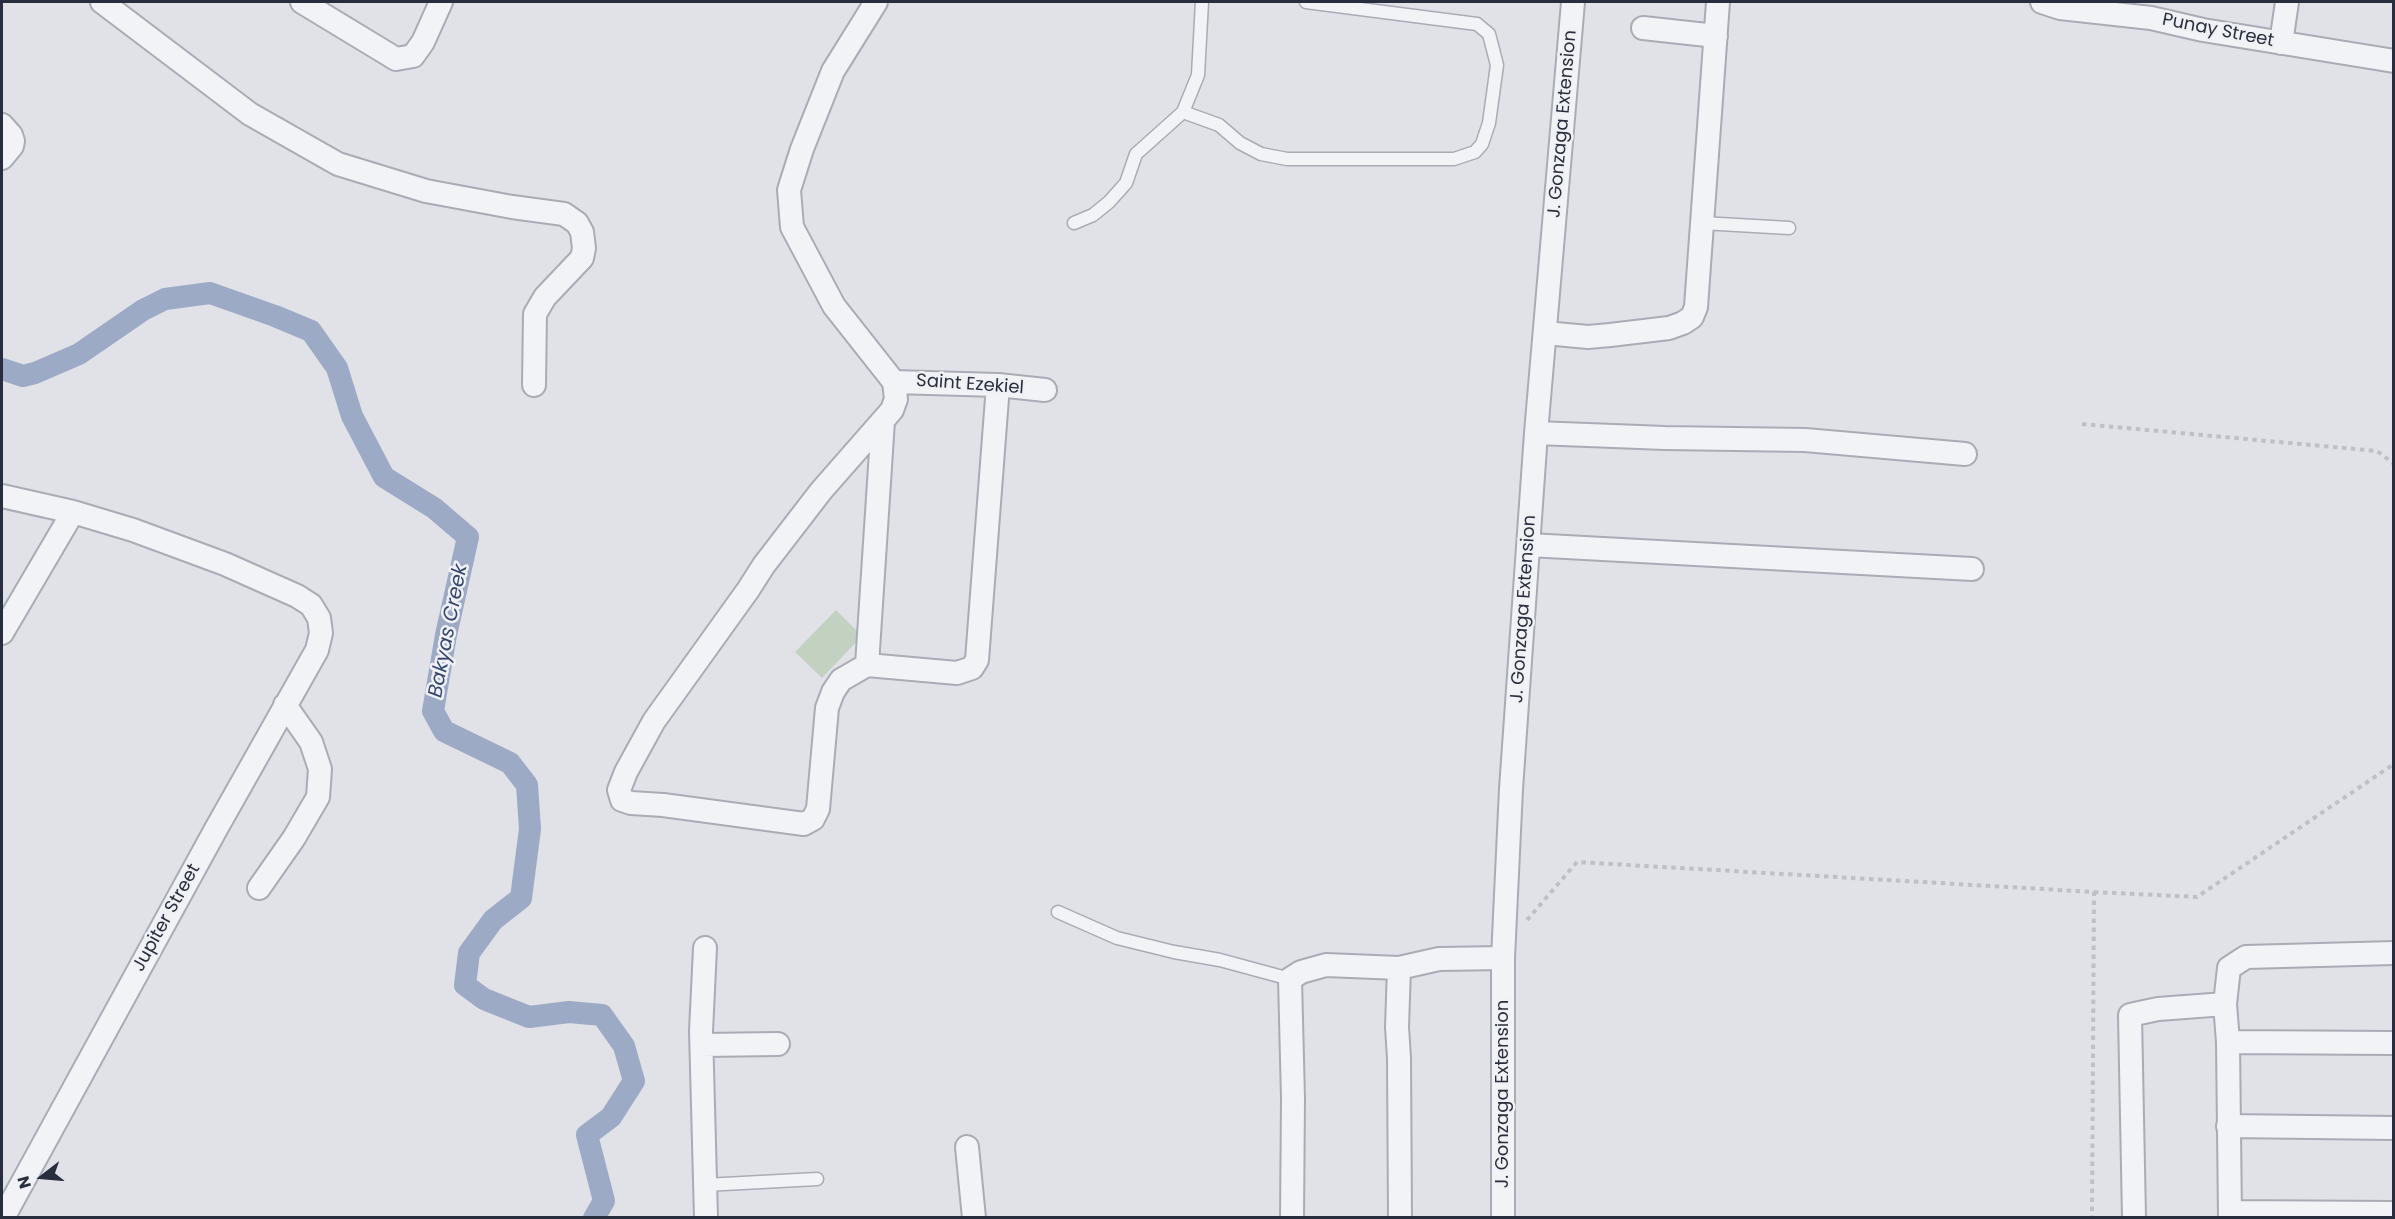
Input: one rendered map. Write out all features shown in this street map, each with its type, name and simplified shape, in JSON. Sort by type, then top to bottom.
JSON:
[{"type":"street","points":[[102,2],[250,114],[338,164],[426,191],[564,214],[577,223],[582,231],[584,248],[582,258],[557,283],[535,314],[534,385]]},
{"type":"street","points":[[302,2],[396,59],[413,56],[423,42],[441,2]]},
{"type":"street","points":[[876,2],[833,71],[801,150],[789,190],[792,228],[834,306],[894,382],[896,399],[892,410],[821,491],[775,550],[654,721],[618,790],[622,800],[804,824],[813,819],[818,809],[827,708],[841,680],[867,665],[957,673],[972,668],[977,660],[998,385]]},
{"type":"street","name":"J. Gonzaga Extension","points":[[1503,1218],[1503,958],[1511,789],[1536,433],[1573,2]]},
{"type":"street","points":[[1545,333],[1588,337],[1610,335],[1669,328],[1692,317],[1696,307],[1718,2]]},
{"type":"street","name":"Punay Street","points":[[2043,2],[2060,8],[2152,10],[2281,43],[2394,61]]},
{"type":"street","points":[[2281,43],[2287,2]]},
{"type":"street","points":[[1642,28],[1716,36]]},
{"type":"street","points":[[2,125],[13,141],[12,146],[2,158]]},
{"type":"street","name":"Saint Ezekiel","points":[[894,382],[998,385],[1045,390]]},
{"type":"street","points":[[867,665],[883,421]]},
{"type":"street","points":[[1536,433],[1806,440],[1965,454]]},
{"type":"street","points":[[2,496],[73,512],[2,633]]},
{"type":"street","name":"Jupiter Street","points":[[3,1218],[317,650],[321,633],[319,618],[311,605],[297,596],[225,564],[133,530],[73,512]]},
{"type":"street","points":[[1529,545],[1972,569]]},
{"type":"street","points":[[260,888],[318,797],[320,769],[311,742],[285,705]]},
{"type":"street","points":[[705,948],[702,1045],[706,1218]]},
{"type":"street","points":[[2394,954],[2246,957],[2229,969],[2225,1004],[2228,1042],[2230,1215],[2394,1213]]},
{"type":"street","points":[[1292,1218],[1293,1099],[1290,979],[1301,972],[1326,965],[1399,968],[1439,959],[1503,958]]},
{"type":"street","points":[[1399,968],[1397,1027],[1400,1218]]},
{"type":"street","points":[[2134,1218],[2130,1015],[2158,1009],[2225,1004]]},
{"type":"street","points":[[2228,1042],[2394,1043]]},
{"type":"street","points":[[702,1045],[778,1044]]},
{"type":"street","points":[[2228,1126],[2394,1128]]},
{"type":"street","points":[[967,1147],[974,1218]]},
{"type":"lane","points":[[1074,223],[1093,215],[1109,202],[1126,183],[1136,154],[1183,112],[1198,75],[1202,2]]},
{"type":"lane","points":[[1183,112],[1219,125],[1239,143],[1261,154],[1287,159],[1454,159],[1475,152],[1482,144],[1489,123],[1497,65],[1489,34],[1477,24],[1306,2]]},
{"type":"lane","points":[[1702,223],[1790,228]]},
{"type":"lane","points":[[1058,912],[1117,938],[1220,960],[1290,979]]},
{"type":"lane","points":[[705,1185],[817,1179]]},
{"type":"path","points":[[2082,424],[2377,451],[2394,464]]},
{"type":"path","points":[[1525,922],[1577,862],[2197,897],[2394,764]]},
{"type":"path","points":[[2092,1218],[2094,892]]},
{"type":"green space","points":[[836,610],[862,636],[822,678],[795,652]]},
{"type":"waterway","name":"Bakyas Creek","points":[[2,369],[23,376],[35,373],[79,354],[143,310],[165,299],[210,293],[275,316],[311,331],[337,368],[352,416],[384,477],[434,508],[468,537],[446,635],[433,711],[444,731],[510,763],[527,785],[530,829],[521,898],[493,920],[469,953],[465,985],[484,999],[529,1017],[569,1012],[602,1015],[624,1046],[634,1081],[611,1117],[587,1135],[604,1201],[594,1218]]}]
